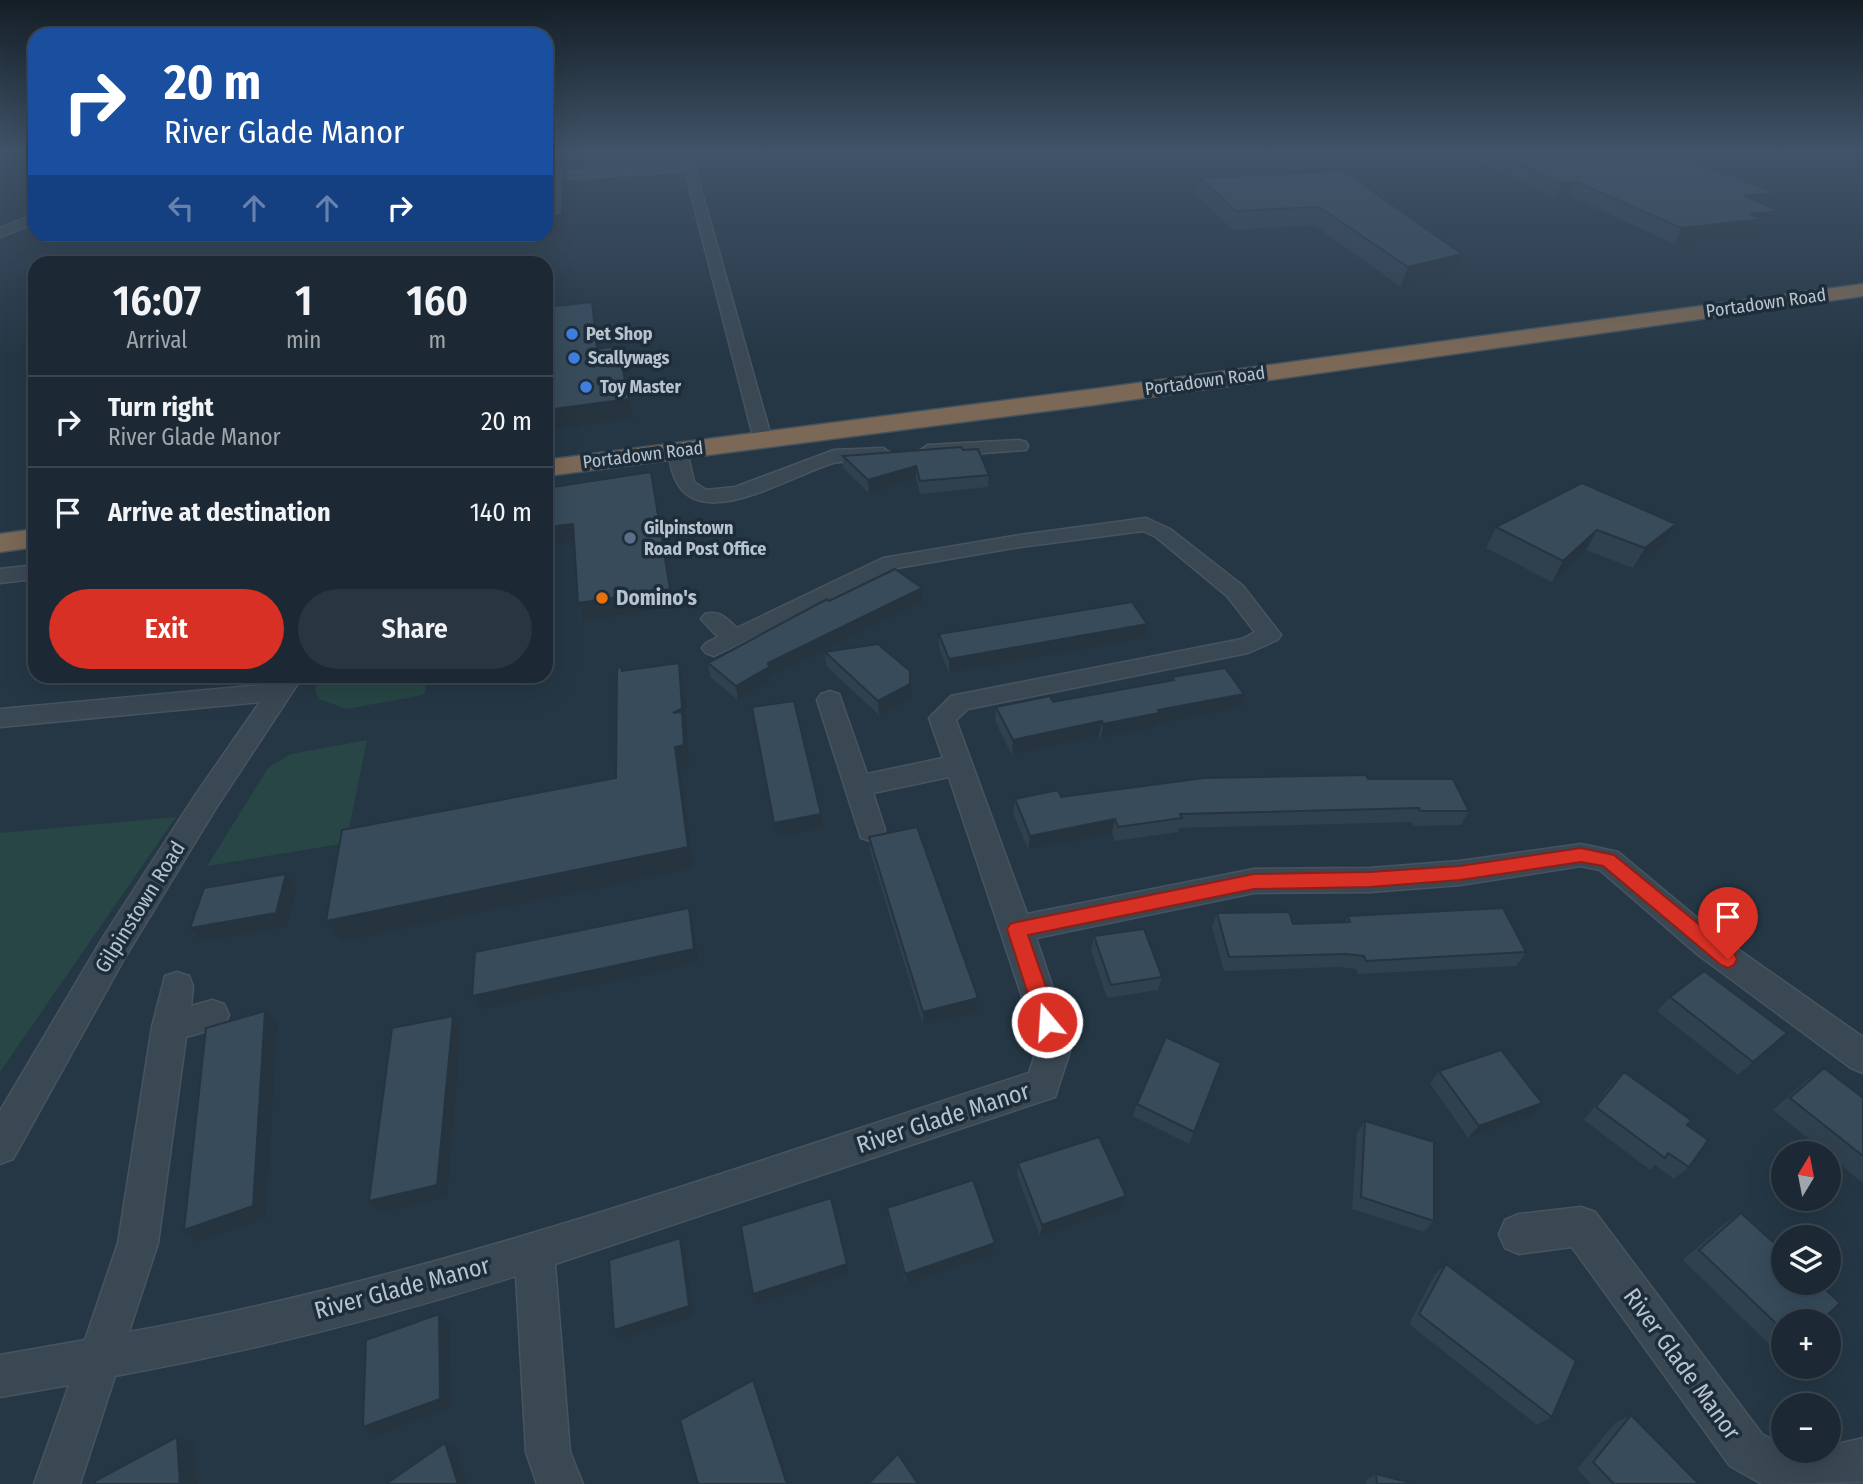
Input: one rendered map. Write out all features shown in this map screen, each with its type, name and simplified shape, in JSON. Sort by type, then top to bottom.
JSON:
[{"type":"highway","name":"Portadown Road","points":[[553,467],[1121,393],[1863,290]]},
{"type":"highway","points":[[0,543],[28,539]]},
{"type":"street","points":[[704,219],[763,440]]},
{"type":"street","points":[[0,233],[28,221]]},
{"type":"street","points":[[678,451],[685,485],[693,493],[705,495],[726,494],[763,485],[834,456],[1004,442]]},
{"type":"street","points":[[713,619],[724,643],[891,563],[1020,541],[1146,524],[1163,533],[1235,591],[1269,635],[1248,645],[960,702],[942,718],[1017,929],[1254,881],[1370,880],[1460,873],[1581,855],[1608,860],[1708,945],[1863,1057]]},
{"type":"street","points":[[0,576],[28,573]]},
{"type":"street","points":[[0,718],[286,684]]},
{"type":"street","name":"Gilpinstown Road","points":[[0,1146],[113,949],[206,801],[286,684]]},
{"type":"street","points":[[830,700],[871,830]]},
{"type":"street","points":[[857,786],[958,765]]},
{"type":"street","name":"River Glade Manor","points":[[0,1376],[194,1340],[390,1295],[534,1251],[1043,1085],[1055,1045],[1017,929]]},
{"type":"street","points":[[57,1484],[138,1243],[177,986]]},
{"type":"street","points":[[169,1027],[212,1015]]},
{"type":"street","name":"River Glade Manor","points":[[1519,1234],[1581,1226],[1746,1450],[1794,1477],[1863,1460]]},
{"type":"street","points":[[534,1251],[548,1452],[560,1484]]},
{"type":"green space","points":[[319,683],[426,683],[425,693],[418,696],[346,709],[319,699],[315,689]]},
{"type":"green space","points":[[367,740],[346,843],[207,866],[268,768],[291,754]]},
{"type":"green space","points":[[176,817],[0,1072],[0,833]]},
{"type":"building","points":[[1337,219],[1413,219],[1462,254],[1408,267]]},
{"type":"building","points":[[1661,219],[1761,219],[1681,228]]},
{"type":"building","points":[[592,302],[597,349],[618,346],[629,399],[553,409],[553,306]]},
{"type":"building","points":[[961,447],[963,450],[978,449],[989,475],[920,481],[916,466],[868,480],[843,456]]},
{"type":"building","points":[[651,472],[670,589],[578,603],[573,524],[553,526],[553,487]]},
{"type":"building","points":[[1582,483],[1676,524],[1645,548],[1597,530],[1563,561],[1496,527]]},
{"type":"building","points":[[895,569],[922,588],[768,663],[769,667],[736,686],[708,663],[827,599],[829,601]]},
{"type":"building","points":[[1132,602],[1147,624],[949,659],[939,634]]},
{"type":"building","points":[[878,644],[910,671],[910,684],[878,701],[825,652]]},
{"type":"building","points":[[679,663],[682,708],[673,713],[682,712],[684,745],[675,747],[688,847],[326,921],[342,830],[616,778],[617,668],[621,667],[622,671]]},
{"type":"building","points":[[1225,668],[1244,694],[1013,740],[996,707],[1050,696],[1053,702]]},
{"type":"building","points":[[794,701],[821,814],[774,823],[752,707]]},
{"type":"building","points":[[1366,775],[1368,779],[1453,779],[1469,811],[1420,811],[1419,808],[1180,814],[1182,818],[1118,827],[1115,819],[1030,836],[1015,799],[1058,790],[1061,797],[1204,778]]},
{"type":"building","points":[[917,827],[978,998],[923,1012],[869,837]]},
{"type":"building","points":[[286,874],[276,913],[190,928],[204,888]]},
{"type":"building","points":[[689,908],[694,949],[472,996],[475,952]]},
{"type":"building","points":[[1503,908],[1526,952],[1366,961],[1364,956],[1346,954],[1229,957],[1217,913],[1289,912],[1293,924],[1350,922],[1348,916]]},
{"type":"building","points":[[1144,929],[1162,977],[1111,985],[1094,936]]},
{"type":"building","points":[[1704,971],[1787,1033],[1753,1062],[1670,997]]},
{"type":"building","points":[[265,1011],[253,1206],[184,1230],[206,1028]]},
{"type":"building","points":[[453,1016],[437,1185],[369,1201],[392,1028]]},
{"type":"building","points":[[1166,1037],[1221,1063],[1194,1132],[1137,1104]]},
{"type":"building","points":[[1501,1050],[1542,1103],[1479,1126],[1439,1071]]},
{"type":"building","points":[[1824,1068],[1863,1098],[1863,1156],[1790,1098]]},
{"type":"building","points":[[1624,1072],[1691,1120],[1687,1125],[1708,1140],[1689,1167],[1668,1153],[1665,1158],[1596,1107]]},
{"type":"building","points":[[1365,1121],[1434,1142],[1434,1221],[1361,1197]]},
{"type":"building","points":[[1099,1137],[1126,1196],[1042,1225],[1018,1163]]},
{"type":"building","points":[[973,1180],[995,1243],[905,1274],[887,1208]]},
{"type":"building","points":[[831,1198],[847,1264],[753,1294],[741,1226]]},
{"type":"building","points":[[1741,1213],[1771,1240],[1771,1295],[1831,1295],[1840,1303],[1834,1309],[1771,1309],[1771,1319],[1699,1250]]},
{"type":"building","points":[[680,1238],[689,1306],[614,1330],[609,1260]]},
{"type":"building","points":[[1446,1264],[1576,1361],[1552,1417],[1419,1314]]},
{"type":"building","points":[[439,1314],[440,1399],[363,1427],[366,1340]]},
{"type":"building","points":[[753,1380],[787,1484],[698,1484],[680,1420]]},
{"type":"building","points":[[1631,1415],[1699,1484],[1614,1484],[1593,1462]]},
{"type":"building","points":[[177,1437],[180,1484],[95,1484],[95,1481]]},
{"type":"building","points":[[445,1443],[458,1484],[386,1484]]},
{"type":"building","points":[[898,1454],[918,1484],[868,1484]]},
{"type":"building","points":[[1376,1474],[1415,1484],[1377,1484]]},
{"type":"place","name":"Pet Shop","points":[[572,334]]},
{"type":"place","name":"Scallywags","points":[[574,358]]},
{"type":"place","name":"Toy Master","points":[[586,387]]},
{"type":"place","name":"Gilpinstown Road Post Office","points":[[630,538]]},
{"type":"place","name":"Domino's","points":[[602,598]]},
{"type":"route","points":[[1047,1022],[1017,929],[1254,881],[1370,880],[1460,873],[1581,855],[1608,860],[1728,959]]}]
